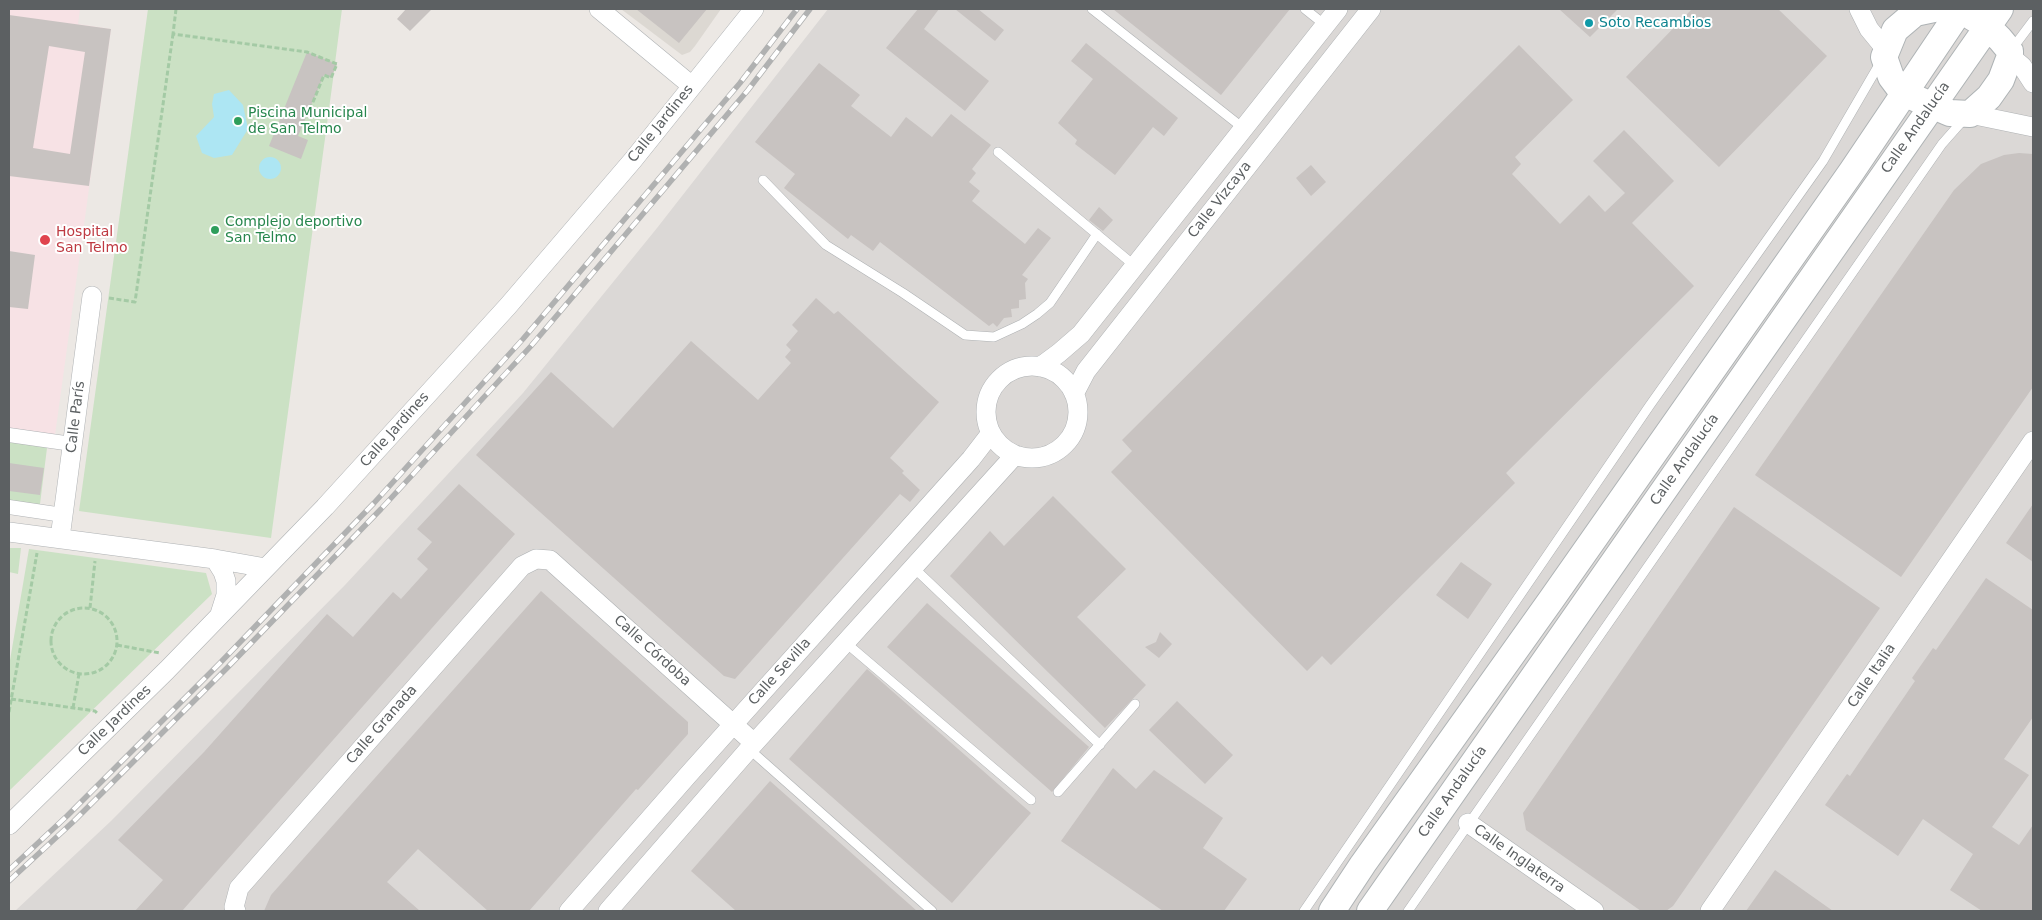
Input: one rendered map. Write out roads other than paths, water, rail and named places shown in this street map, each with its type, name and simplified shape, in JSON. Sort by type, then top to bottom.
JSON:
[{"type":"main road","points":[[1933,10],[1994,17],[2010,53],[2001,80],[1989,97],[1969,114],[1950,113],[1903,93],[1891,77],[1885,54],[1895,30],[1933,10]]},
{"type":"main road","name":"Calle Andalucía","points":[[1332,911],[1363,864],[1546,608],[1852,171],[1903,93],[1933,10]]},
{"type":"main road","name":"Calle Andalucía","points":[[1370,911],[1994,17]]},
{"type":"street","points":[[599,9],[692,86]]},
{"type":"street","name":"Calle Jardines","points":[[9,825],[110,724],[181,657],[331,500],[508,306],[632,160],[754,9]]},
{"type":"street","name":"Calle Vizcaya","points":[[1040,367],[1081,334],[1338,9]]},
{"type":"street","name":"Calle Vizcaya","points":[[1074,394],[1086,371],[1371,9]]},
{"type":"street","points":[[1859,9],[1885,54]]},
{"type":"street","points":[[2010,53],[2022,66],[2033,83]]},
{"type":"street","points":[[1969,114],[2033,126]]},
{"type":"street","points":[[1243,128],[1260,149]]},
{"type":"street","name":"Calle París","points":[[60,538],[92,296]]},
{"type":"street","points":[[1028,366],[1040,367],[1061,377],[1074,394],[1077,405],[1077,421],[1074,431],[1062,446],[1053,453],[1037,458],[1016,455],[998,444],[991,433],[986,411],[988,398],[996,383],[1007,373],[1028,366]]},
{"type":"street","name":"Calle Sevilla","points":[[569,911],[964,467],[991,433]]},
{"type":"street","points":[[9,435],[72,444]]},
{"type":"street","name":"Calle Italia","points":[[1710,911],[2033,441]]},
{"type":"street","name":"Calle Sevilla","points":[[608,911],[752,746],[1016,455]]},
{"type":"street","points":[[9,508],[63,516]]},
{"type":"street","points":[[9,532],[215,559],[266,568]]},
{"type":"street","points":[[215,559],[224,572],[226,581],[226,595],[219,618]]},
{"type":"street","name":"Calle Granada","points":[[236,911],[234,907],[239,888],[522,566],[536,559],[550,560]]},
{"type":"street","name":"Calle Córdoba","points":[[550,560],[734,724],[752,746]]},
{"type":"street","name":"Calle Inglaterra","points":[[1468,823],[1594,911]]},
{"type":"lane","points":[[1092,9],[1243,128]]},
{"type":"lane","points":[[1305,9],[1325,25]]},
{"type":"lane","points":[[2010,53],[2033,22]]},
{"type":"lane","points":[[1304,911],[1650,405],[1824,161],[1885,54]]},
{"type":"lane","points":[[1408,911],[1942,144],[1969,114]]},
{"type":"lane","points":[[998,152],[1135,266]]},
{"type":"lane","points":[[763,180],[826,245],[903,293],[965,335],[994,337],[1022,324],[1037,314],[1050,304],[1097,234]]},
{"type":"lane","points":[[914,568],[1100,745]]},
{"type":"lane","points":[[846,643],[1031,800]]},
{"type":"lane","points":[[1058,792],[1135,704]]},
{"type":"lane","points":[[752,746],[932,911]]},
{"type":"water","points":[[229,90],[243,105],[248,129],[232,155],[214,158],[202,153],[196,136],[214,117],[212,104],[214,94]]},
{"type":"water","points":[[270,157],[280,164],[281,168],[274,178],[270,179],[260,172],[259,168],[266,158]]},
{"type":"railway","points":[[9,870],[67,816],[220,663],[374,503],[523,339],[740,83],[797,9]]},
{"type":"railway","points":[[9,881],[74,821],[227,668],[381,509],[531,346],[748,90],[810,9]]},
{"type":"place","name":"Soto Recambios","points":[[1589,23]]},
{"type":"place","name":"Piscina Municipal de San Telmo","points":[[238,121]]},
{"type":"place","name":"Complejo deportivo San Telmo","points":[[215,230]]},
{"type":"place","name":"Hospital San Telmo","points":[[45,240]]}]
